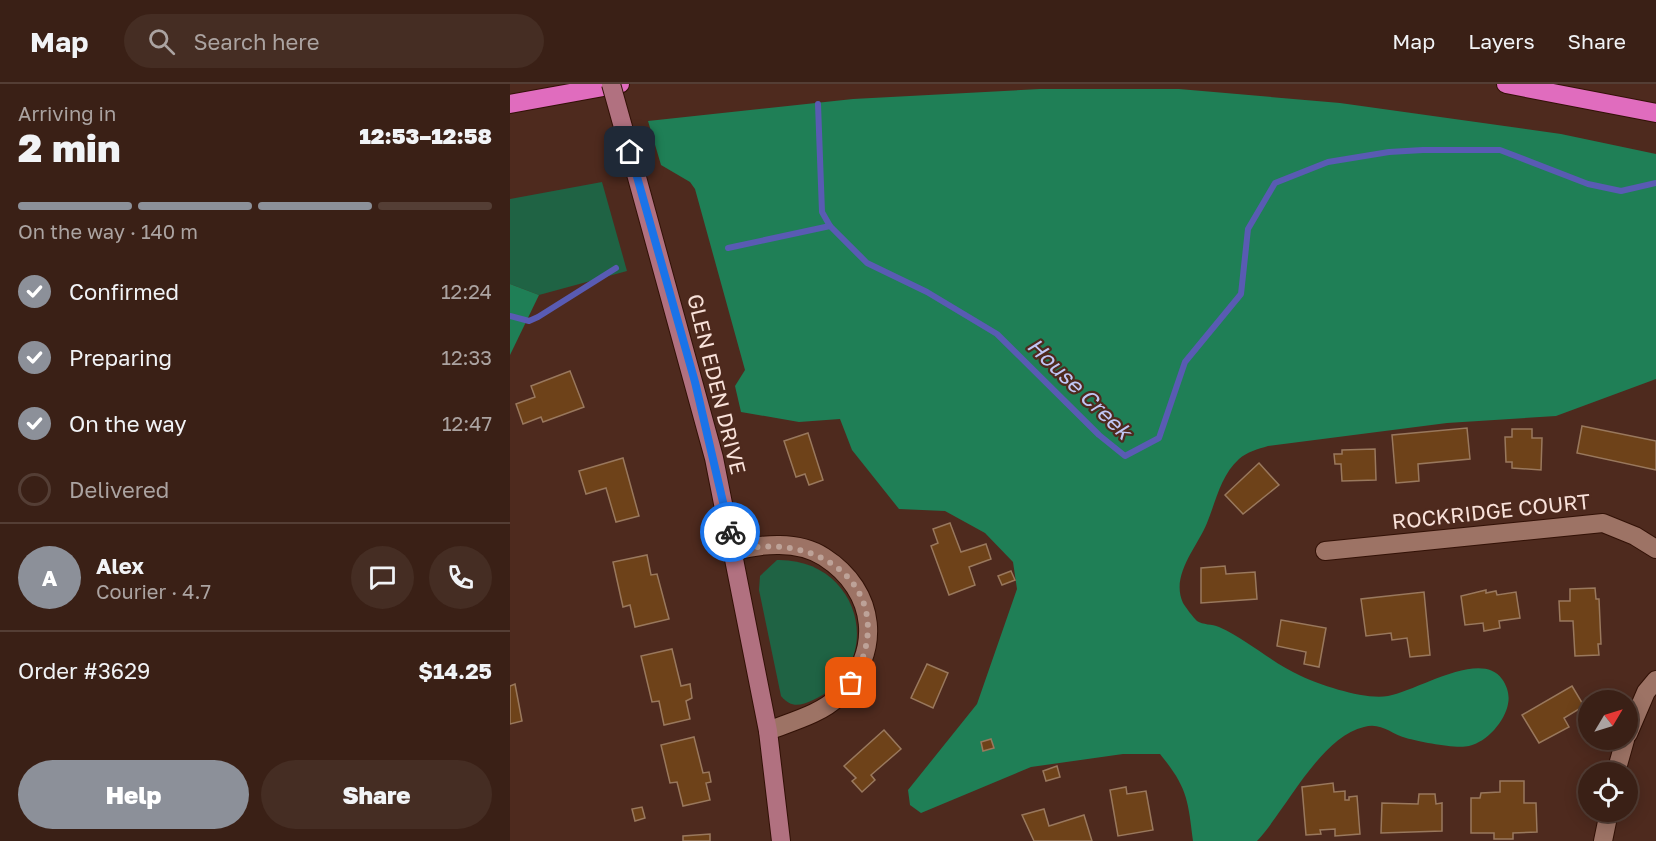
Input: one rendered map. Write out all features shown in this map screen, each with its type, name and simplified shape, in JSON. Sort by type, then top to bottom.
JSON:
[{"type":"highway","points":[[510,104],[620,84]]},
{"type":"highway","points":[[1506,84],[1656,112]]},
{"type":"main road","name":"GLEN EDEN DRIVE","points":[[611,84],[695,382],[734,551],[768,731],[781,841]]},
{"type":"street","name":"ROCKRIDGE COURT","points":[[1325,551],[1603,523],[1635,536],[1656,549]]},
{"type":"street","points":[[734,551],[759,545],[780,546],[822,555],[849,578],[866,609],[869,639],[862,666],[851,683],[836,700],[809,715],[768,731]]},
{"type":"street","points":[[1638,711],[1646,692],[1656,680]]},
{"type":"street","points":[[1603,841],[1607,822]]},
{"type":"green space","points":[[1040,89],[1179,89],[1340,103],[1561,134],[1656,154],[1656,379],[1556,416],[1447,423],[1268,446],[1253,451],[1239,459],[1228,473],[1203,532],[1183,571],[1180,592],[1183,603],[1197,621],[1219,627],[1290,671],[1332,688],[1379,697],[1400,693],[1464,670],[1479,668],[1492,671],[1504,682],[1509,701],[1499,724],[1482,740],[1469,746],[1447,746],[1406,738],[1376,726],[1364,727],[1348,733],[1318,759],[1257,841],[1193,841],[1185,794],[1176,776],[1160,754],[1123,754],[1031,767],[921,813],[910,805],[908,790],[977,704],[1017,589],[1013,562],[985,533],[945,511],[899,509],[852,450],[840,419],[799,422],[741,412],[735,386],[745,370],[695,189],[690,182],[661,165],[648,121],[853,99]]},
{"type":"green space","points":[[602,182],[627,271],[539,295],[510,284],[510,199]]},
{"type":"green space","points":[[510,284],[539,295],[510,355]]},
{"type":"green space","points":[[777,560],[806,564],[829,576],[845,594],[855,616],[857,639],[851,663],[836,684],[813,700],[800,705],[788,703],[781,696],[759,590],[760,576]]},
{"type":"building","points":[[570,371],[584,407],[543,422],[541,417],[523,424],[516,404],[535,397],[531,386]]},
{"type":"building","points":[[1582,426],[1656,441],[1656,470],[1577,453]]},
{"type":"building","points":[[1467,428],[1470,459],[1418,464],[1419,481],[1396,483],[1392,435]]},
{"type":"building","points":[[1512,429],[1532,429],[1532,438],[1542,438],[1541,470],[1512,468],[1512,462],[1506,462],[1505,437],[1512,437]]},
{"type":"building","points":[[808,433],[823,480],[809,485],[805,474],[796,477],[784,441]]},
{"type":"building","points":[[1375,449],[1376,480],[1342,481],[1341,464],[1335,464],[1334,454],[1342,454],[1342,450]]},
{"type":"building","points":[[623,458],[639,516],[616,522],[606,488],[586,494],[579,471]]},
{"type":"building","points":[[1259,463],[1279,485],[1243,514],[1225,495]]},
{"type":"building","points":[[950,523],[961,552],[986,544],[991,559],[969,567],[975,585],[949,595],[931,546],[938,543],[933,529]]},
{"type":"building","points":[[647,555],[651,575],[657,574],[669,619],[635,627],[630,605],[623,607],[613,562]]},
{"type":"building","points":[[1225,566],[1226,574],[1255,572],[1257,599],[1201,603],[1201,568]]},
{"type":"building","points":[[1011,571],[1015,580],[1002,585],[998,576]]},
{"type":"building","points":[[1595,588],[1596,599],[1599,599],[1601,644],[1598,644],[1599,655],[1575,656],[1573,621],[1560,621],[1559,601],[1570,601],[1570,589]]},
{"type":"building","points":[[1486,590],[1486,593],[1496,591],[1497,595],[1516,592],[1520,618],[1499,621],[1500,628],[1484,631],[1483,623],[1465,625],[1461,596]]},
{"type":"building","points":[[1424,592],[1430,655],[1410,657],[1407,638],[1392,640],[1391,633],[1366,636],[1361,599]]},
{"type":"building","points":[[1281,620],[1326,628],[1319,667],[1304,664],[1306,652],[1277,646]]},
{"type":"building","points":[[672,649],[681,686],[690,684],[692,698],[686,701],[690,719],[664,725],[659,701],[652,702],[641,656]]},
{"type":"building","points":[[927,664],[948,673],[933,708],[911,698]]},
{"type":"building","points":[[515,684],[522,721],[510,724],[510,686]]},
{"type":"building","points":[[1572,686],[1578,696],[1578,710],[1564,718],[1569,727],[1539,743],[1522,715]]},
{"type":"building","points":[[884,730],[901,749],[871,775],[875,780],[862,792],[852,781],[856,778],[844,766]]},
{"type":"building","points":[[694,737],[703,773],[709,772],[711,782],[706,783],[710,800],[683,806],[677,782],[670,783],[661,745]]},
{"type":"building","points":[[991,739],[994,748],[983,751],[981,742]]},
{"type":"building","points":[[1057,766],[1060,777],[1046,781],[1043,771]]},
{"type":"building","points":[[1500,781],[1524,781],[1524,803],[1536,803],[1537,832],[1513,833],[1513,839],[1494,839],[1494,833],[1471,833],[1471,798],[1480,798],[1481,793],[1500,792]]},
{"type":"building","points":[[1333,783],[1334,792],[1345,791],[1345,800],[1357,796],[1360,834],[1335,836],[1335,829],[1320,830],[1321,834],[1306,835],[1302,787]]},
{"type":"building","points":[[1126,787],[1127,794],[1146,791],[1153,830],[1118,836],[1110,790]]},
{"type":"building","points":[[1419,794],[1435,794],[1436,804],[1442,803],[1442,831],[1381,833],[1382,803],[1418,804]]},
{"type":"building","points":[[642,807],[645,818],[635,821],[632,809]]},
{"type":"building","points":[[1044,809],[1049,826],[1084,815],[1092,841],[1034,841],[1022,815]]},
{"type":"building","points":[[710,834],[710,841],[683,841],[683,836]]},
{"type":"waterway","name":"House Creek","points":[[818,104],[822,212],[830,226],[867,263],[927,292],[997,334],[1099,435],[1125,456],[1159,438],[1185,362],[1241,294],[1248,229],[1275,183],[1328,162],[1389,152],[1423,150],[1500,150],[1588,184],[1621,191],[1656,183]]},
{"type":"waterway","name":"House Creek","points":[[728,248],[830,226]]},
{"type":"waterway","name":"House Creek","points":[[510,316],[529,321],[538,317],[616,268]]},
{"type":"way so far","points":[[730,532],[734,551],[759,545],[791,546],[822,555],[849,578],[866,609],[869,639],[862,666],[851,683]]},
{"type":"route","points":[[630,152],[695,382],[730,532]]}]
